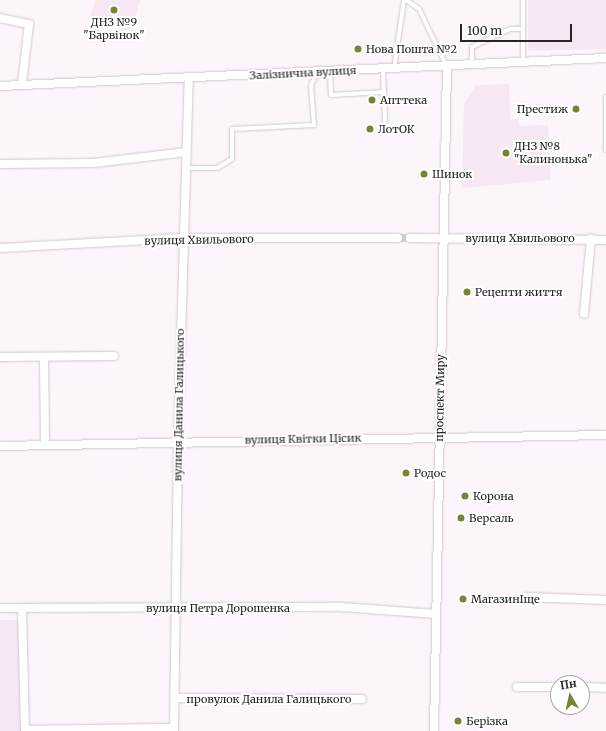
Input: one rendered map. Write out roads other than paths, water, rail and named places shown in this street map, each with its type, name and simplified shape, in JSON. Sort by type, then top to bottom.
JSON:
[{"type":"street","points":[[0,18],[29,24],[22,84]]},
{"type":"street","name":"Залізнична вулиця","points":[[0,86],[189,79],[606,58]]},
{"type":"street","name":"проспект Миру","points":[[434,731],[446,66]]},
{"type":"street","name":"вулиця Данила Галицького","points":[[174,730],[174,609],[183,238],[189,79]]},
{"type":"street","points":[[0,164],[94,163],[186,152]]},
{"type":"street","name":"вулиця Хвильового","points":[[0,248],[183,238],[398,238]]},
{"type":"street","name":"вулиця Хвильового","points":[[410,238],[591,238],[606,240]]},
{"type":"street","points":[[584,314],[591,238]]},
{"type":"street","points":[[0,357],[44,359],[114,356]]},
{"type":"street","points":[[44,359],[45,445]]},
{"type":"street","name":"вулиця Квітки Цісик","points":[[0,446],[440,436],[606,435]]},
{"type":"street","points":[[528,597],[606,600]]},
{"type":"street","name":"вулиця Петра Дорошенка","points":[[0,608],[174,609],[342,606],[436,614]]},
{"type":"street","points":[[22,608],[25,731],[174,730]]},
{"type":"street","points":[[517,687],[550,687]]},
{"type":"street","points":[[590,687],[606,688]]},
{"type":"street","name":"провулок Данила Галицького","points":[[175,698],[362,699]]},
{"type":"lane","points":[[394,69],[405,0],[418,9],[446,66]]},
{"type":"lane","points":[[523,0],[523,62]]},
{"type":"lane","points":[[472,64],[472,47],[510,29],[523,29]]},
{"type":"lane","points":[[383,69],[385,125]]},
{"type":"lane","points":[[186,168],[218,168],[232,160],[232,129],[314,124],[311,85],[318,72]]},
{"type":"lane","points":[[330,72],[331,95],[384,92]]},
{"type":"lane","points":[[606,97],[606,150]]},
{"type":"tunnel","points":[[398,238],[410,238]]},
{"type":"place","name":"ДНЗ №9 \"Барвінок\"","points":[[114,10]]},
{"type":"place","name":"Нова Пошта №2","points":[[358,49]]},
{"type":"place","name":"Апттека","points":[[372,100]]},
{"type":"place","name":"Престиж","points":[[576,109]]},
{"type":"place","name":"ЛотОК","points":[[370,129]]},
{"type":"place","name":"ДНЗ №8 \"Калинонька\"","points":[[506,153]]},
{"type":"place","name":"Шинок","points":[[424,174]]},
{"type":"place","name":"Рецепти життя","points":[[467,292]]},
{"type":"place","name":"Родос","points":[[406,473]]},
{"type":"place","name":"Корона","points":[[465,496]]},
{"type":"place","name":"Версаль","points":[[461,518]]},
{"type":"place","name":"МагазинІще","points":[[463,599]]},
{"type":"place","name":"Берізка","points":[[458,721]]}]
